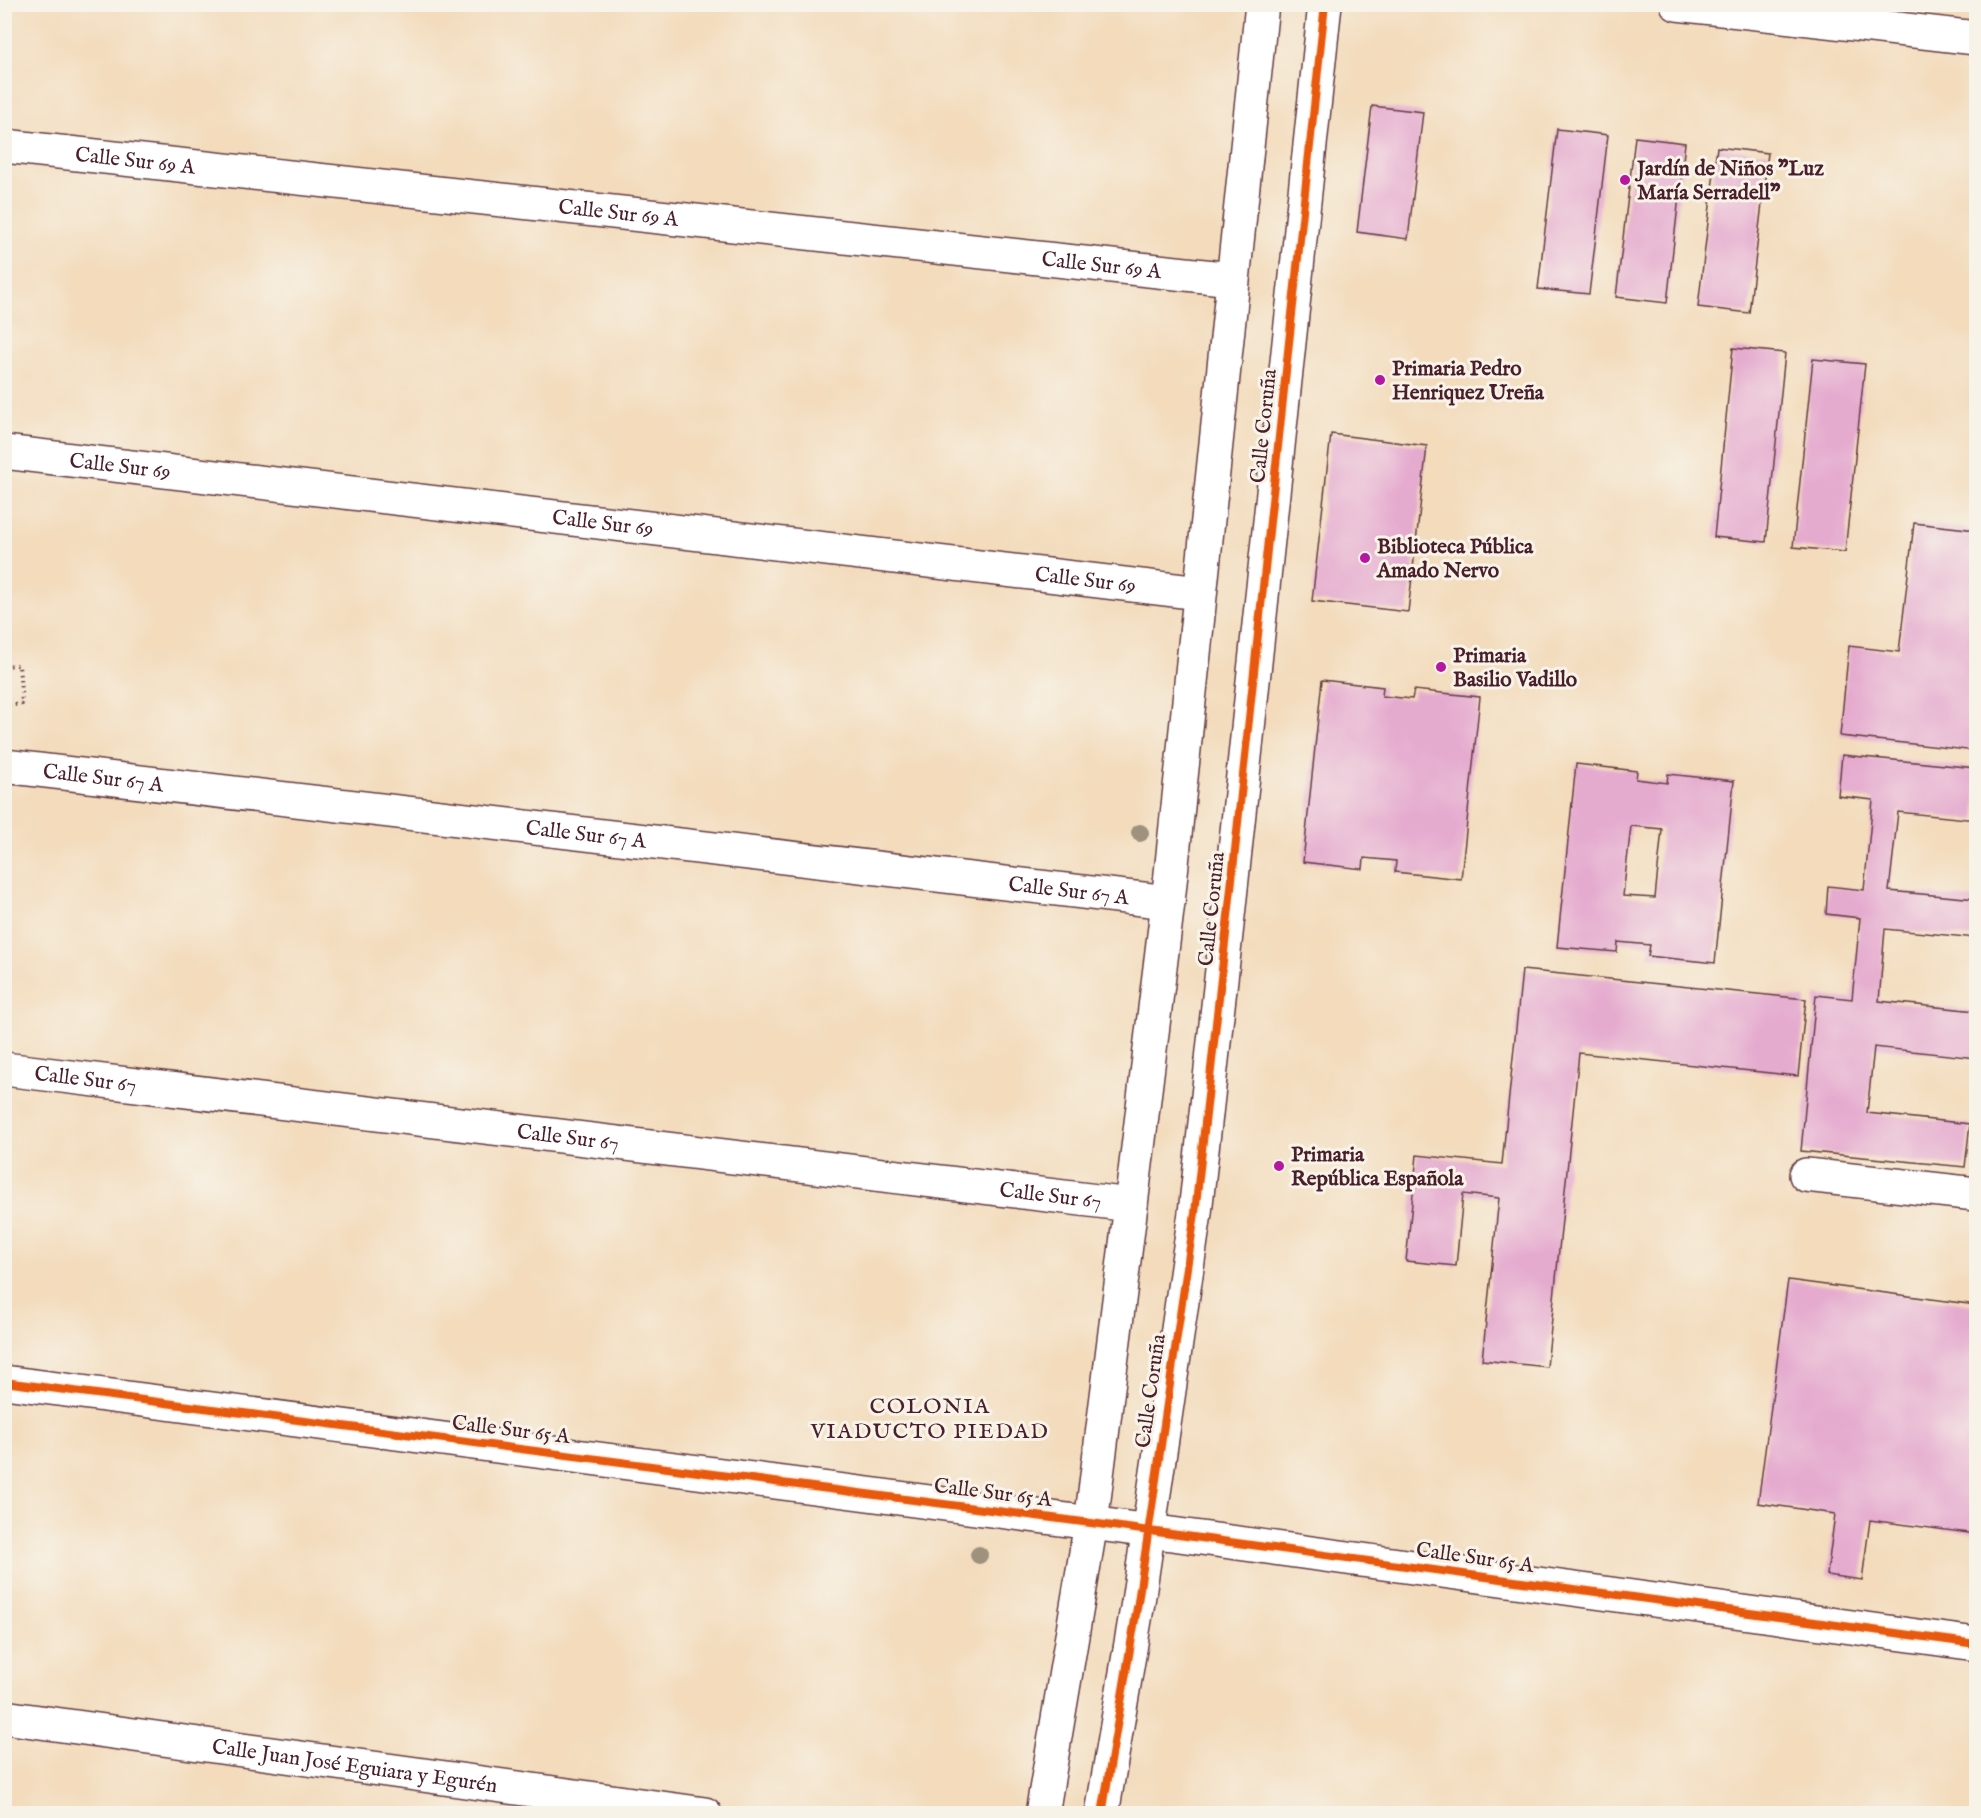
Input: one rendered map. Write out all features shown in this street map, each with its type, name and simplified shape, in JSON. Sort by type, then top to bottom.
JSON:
[{"type":"street","name":"Calle Coruña","points":[[1042,1814],[1091,1523],[1168,902],[1262,4]]},
{"type":"street","name":"Calle Coruña","points":[[1102,1814],[1148,1530],[1195,1213],[1325,4]]},
{"type":"street","points":[[1677,4],[1977,38]]},
{"type":"street","name":"Calle Sur 69 A","points":[[4,146],[1232,279]]},
{"type":"street","name":"Calle Sur 69","points":[[4,452],[1200,593]]},
{"type":"street","name":"Calle Sur 67 A","points":[[4,766],[1168,902]]},
{"type":"street","name":"Calle Sur 67","points":[[4,1069],[1131,1205]]},
{"type":"street","points":[[1806,1175],[1977,1194]]},
{"type":"street","name":"Calle Sur 65 A","points":[[4,1382],[1148,1530],[1977,1644]]},
{"type":"street","name":"Calle Juan José Eguiara y Egurén","points":[[4,1717],[705,1814]]},
{"type":"path","points":[[4,666],[19,665],[22,704],[4,706]]},
{"type":"building","points":[[1372,106],[1423,112],[1408,239],[1357,232]]},
{"type":"building","points":[[1557,129],[1608,135],[1589,294],[1538,289]]},
{"type":"building","points":[[1635,137],[1685,143],[1667,303],[1616,297]]},
{"type":"building","points":[[1717,147],[1768,153],[1749,313],[1698,307]]},
{"type":"building","points":[[1733,348],[1785,353],[1766,542],[1714,537]]},
{"type":"building","points":[[1813,359],[1865,364],[1845,552],[1793,547]]},
{"type":"building","name":"Biblioteca Pública Amado Nervo","points":[[1331,434],[1427,446],[1408,612],[1312,601]]},
{"type":"building","points":[[1914,523],[1976,530],[1976,751],[1840,736],[1849,646],[1899,652]]},
{"type":"building","points":[[1322,680],[1383,687],[1382,696],[1412,699],[1414,690],[1480,697],[1461,879],[1395,872],[1396,861],[1364,858],[1363,869],[1303,862]]},
{"type":"building","points":[[1842,755],[1976,768],[1976,820],[1898,812],[1889,891],[1976,899],[1976,938],[1885,929],[1879,1001],[1976,1011],[1976,1058],[1874,1047],[1867,1113],[1970,1124],[1965,1167],[1801,1151],[1816,995],[1852,999],[1860,918],[1826,914],[1828,886],[1864,890],[1873,800],[1838,796]]},
{"type":"building","points":[[1576,764],[1637,771],[1636,779],[1667,783],[1668,774],[1734,781],[1715,963],[1648,956],[1650,945],[1618,942],[1617,952],[1557,947]],"holes":[[[1631,826],[1662,829],[1655,898],[1623,896]]]},
{"type":"building","points":[[1522,970],[1806,999],[1798,1076],[1579,1053],[1547,1367],[1482,1360],[1499,1198],[1463,1194],[1456,1266],[1406,1261],[1417,1155],[1502,1164]]},
{"type":"building","points":[[1788,1280],[1976,1305],[1976,1534],[1870,1520],[1862,1580],[1827,1575],[1835,1514],[1758,1503]]},
{"type":"cycle path","points":[[1102,1814],[1138,1602],[1195,1213],[1325,4]]},
{"type":"cycle path","points":[[4,1382],[1091,1523],[1976,1644]]},
{"type":"place","name":"Jardín de Niños \"Luz María Serradell\"","points":[[1625,180]]},
{"type":"place","name":"Primaria Pedro Henriquez Ureña","points":[[1380,380]]},
{"type":"place","name":"Biblioteca Pública Amado Nervo","points":[[1365,558]]},
{"type":"place","name":"Primaria Basilio Vadillo","points":[[1441,667]]},
{"type":"place","name":"Primaria República Española","points":[[1279,1166]]},
{"type":"district","name":"COLONIA VIADUCTO PIEDAD","points":[[930,1418]]}]
